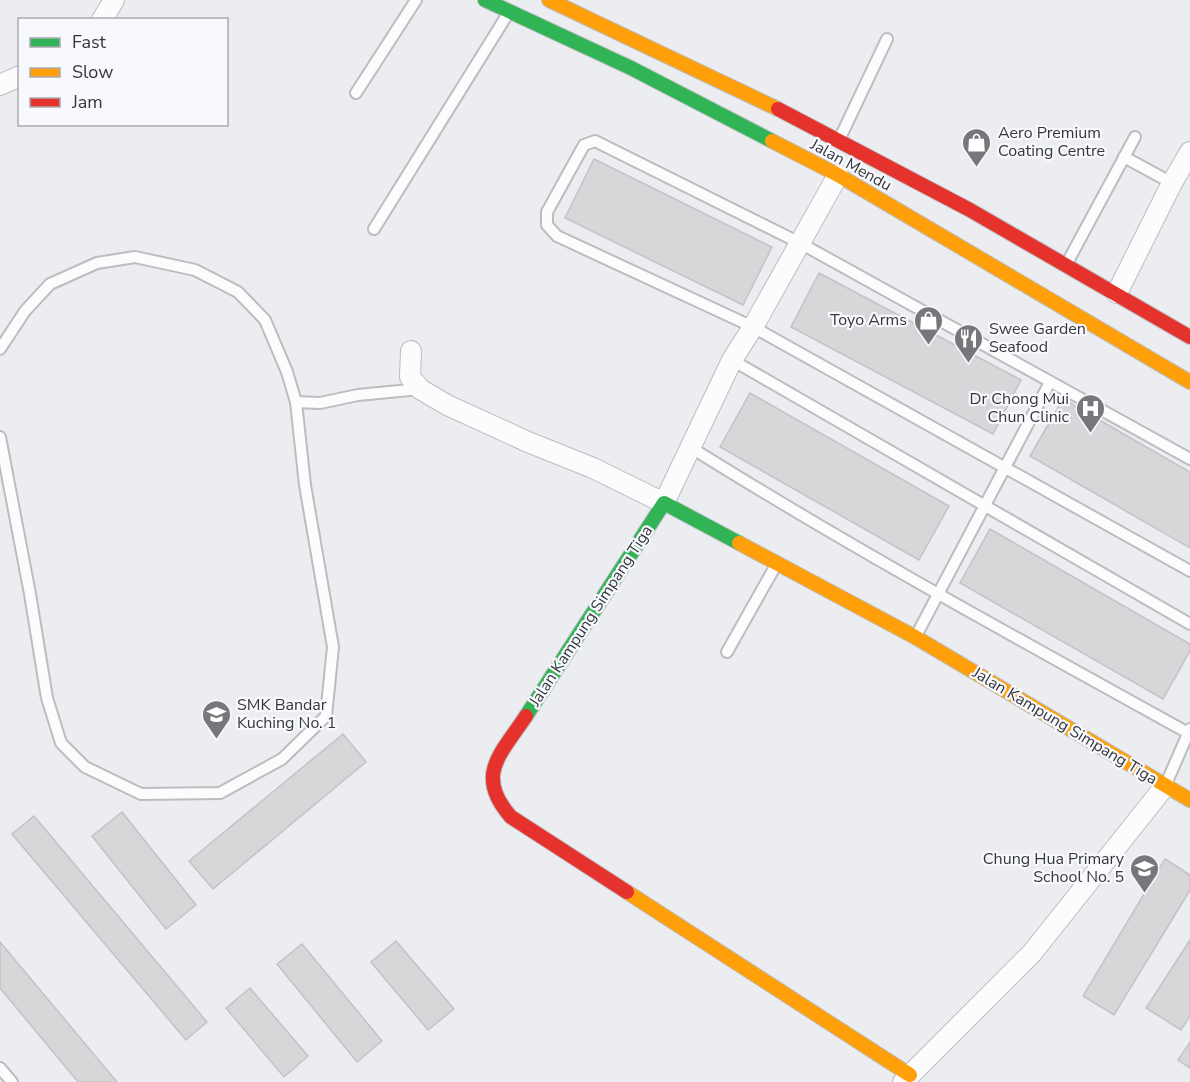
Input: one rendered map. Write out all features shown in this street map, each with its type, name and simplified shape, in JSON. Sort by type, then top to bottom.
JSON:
[{"type":"main road","name":"Jalan Mendu","points":[[485,0],[631,68],[838,175],[1190,382]]},
{"type":"main road","name":"Jalan Mendu","points":[[549,0],[734,87],[839,140],[1117,293],[1190,337]]},
{"type":"main road","name":"Jalan Kampung Simpang Tiga","points":[[906,1078],[511,817],[496,801],[492,783],[494,765],[664,503],[915,637],[1190,800]]},
{"type":"street","points":[[103,18],[114,0]]},
{"type":"street","points":[[0,85],[18,77]]},
{"type":"street","points":[[1117,293],[1183,169]]},
{"type":"street","points":[[411,351],[410,377],[420,389],[447,405],[528,442],[593,468],[664,503],[732,360],[753,327],[838,175]]},
{"type":"street","name":"Jalan Kampung Simpang Tiga","points":[[906,1078],[1032,953],[1165,786]]},
{"type":"lane","points":[[356,93],[416,0]]},
{"type":"lane","points":[[374,229],[509,11]]},
{"type":"lane","points":[[839,140],[887,39]]},
{"type":"lane","points":[[1066,265],[1135,137]]},
{"type":"lane","points":[[1190,459],[800,243],[596,141],[584,145],[547,212],[548,225],[557,236],[753,327],[1190,572]]},
{"type":"lane","points":[[1124,157],[1183,169]]},
{"type":"lane","points":[[0,349],[25,311],[50,284],[97,263],[135,257],[195,270],[238,292],[265,320],[287,372],[296,402],[304,485],[333,647],[326,716],[282,759],[220,793],[141,794],[85,767],[61,743],[47,698],[0,437]]},
{"type":"lane","points":[[732,360],[1190,624]]},
{"type":"lane","points":[[915,637],[1006,469],[1050,382]]},
{"type":"lane","points":[[296,402],[320,403],[420,389]]},
{"type":"lane","points":[[690,447],[938,594],[1189,732],[1165,786]]},
{"type":"lane","points":[[727,652],[778,562]]},
{"type":"lane","points":[[0,1068],[12,1082]]},
{"type":"building","points":[[594,159],[772,247],[743,305],[565,218]]},
{"type":"building","points":[[819,273],[1021,380],[993,434],[791,327]]},
{"type":"building","points":[[750,393],[949,506],[919,560],[720,447]]},
{"type":"building","points":[[1063,399],[1190,472],[1190,548],[1030,456]]},
{"type":"building","points":[[990,529],[1190,644],[1190,651],[1163,699],[960,583]]},
{"type":"building","points":[[343,734],[366,762],[213,889],[189,861]]},
{"type":"building","points":[[122,812],[196,905],[166,929],[92,836]]},
{"type":"building","points":[[34,816],[207,1022],[186,1040],[12,834]]},
{"type":"building","points":[[1165,859],[1190,875],[1190,890],[1114,1015],[1083,996]]},
{"type":"building","points":[[1190,940],[1190,1016],[1181,1030],[1146,1008]]},
{"type":"building","points":[[396,941],[454,1009],[428,1030],[371,962]]},
{"type":"building","points":[[0,942],[117,1082],[78,1082],[0,988]]},
{"type":"building","points":[[302,944],[382,1041],[357,1062],[277,964]]},
{"type":"building","points":[[250,988],[308,1056],[284,1077],[226,1008]]},
{"type":"building","points":[[1190,1042],[1190,1068],[1178,1060]]},
{"type":"traffic: fast","points":[[485,0],[631,68],[772,141]]},
{"type":"traffic: fast","points":[[526,716],[664,503],[739,543]]},
{"type":"traffic: slow","points":[[549,0],[778,109]]},
{"type":"traffic: slow","points":[[772,141],[838,175],[1190,382]]},
{"type":"traffic: slow","points":[[739,543],[915,637],[1190,800]]},
{"type":"traffic: slow","points":[[627,892],[910,1075]]},
{"type":"traffic: jam","points":[[778,109],[970,210],[1190,337]]},
{"type":"traffic: jam","points":[[526,716],[495,765],[494,789],[500,802],[511,817],[627,892]]},
{"type":"place","name":"Aero Premium Coating Centre","points":[[977,168]]},
{"type":"place","name":"Toyo Arms","points":[[928,346]]},
{"type":"place","name":"Swee Garden Seafood","points":[[968,364]]},
{"type":"place","name":"Dr Chong Mui Chun Clinic","points":[[1090,434]]},
{"type":"place","name":"SMK Bandar Kuching No. 1","points":[[216,740]]},
{"type":"place","name":"Chung Hua Primary School No. 5","points":[[1145,894]]}]
